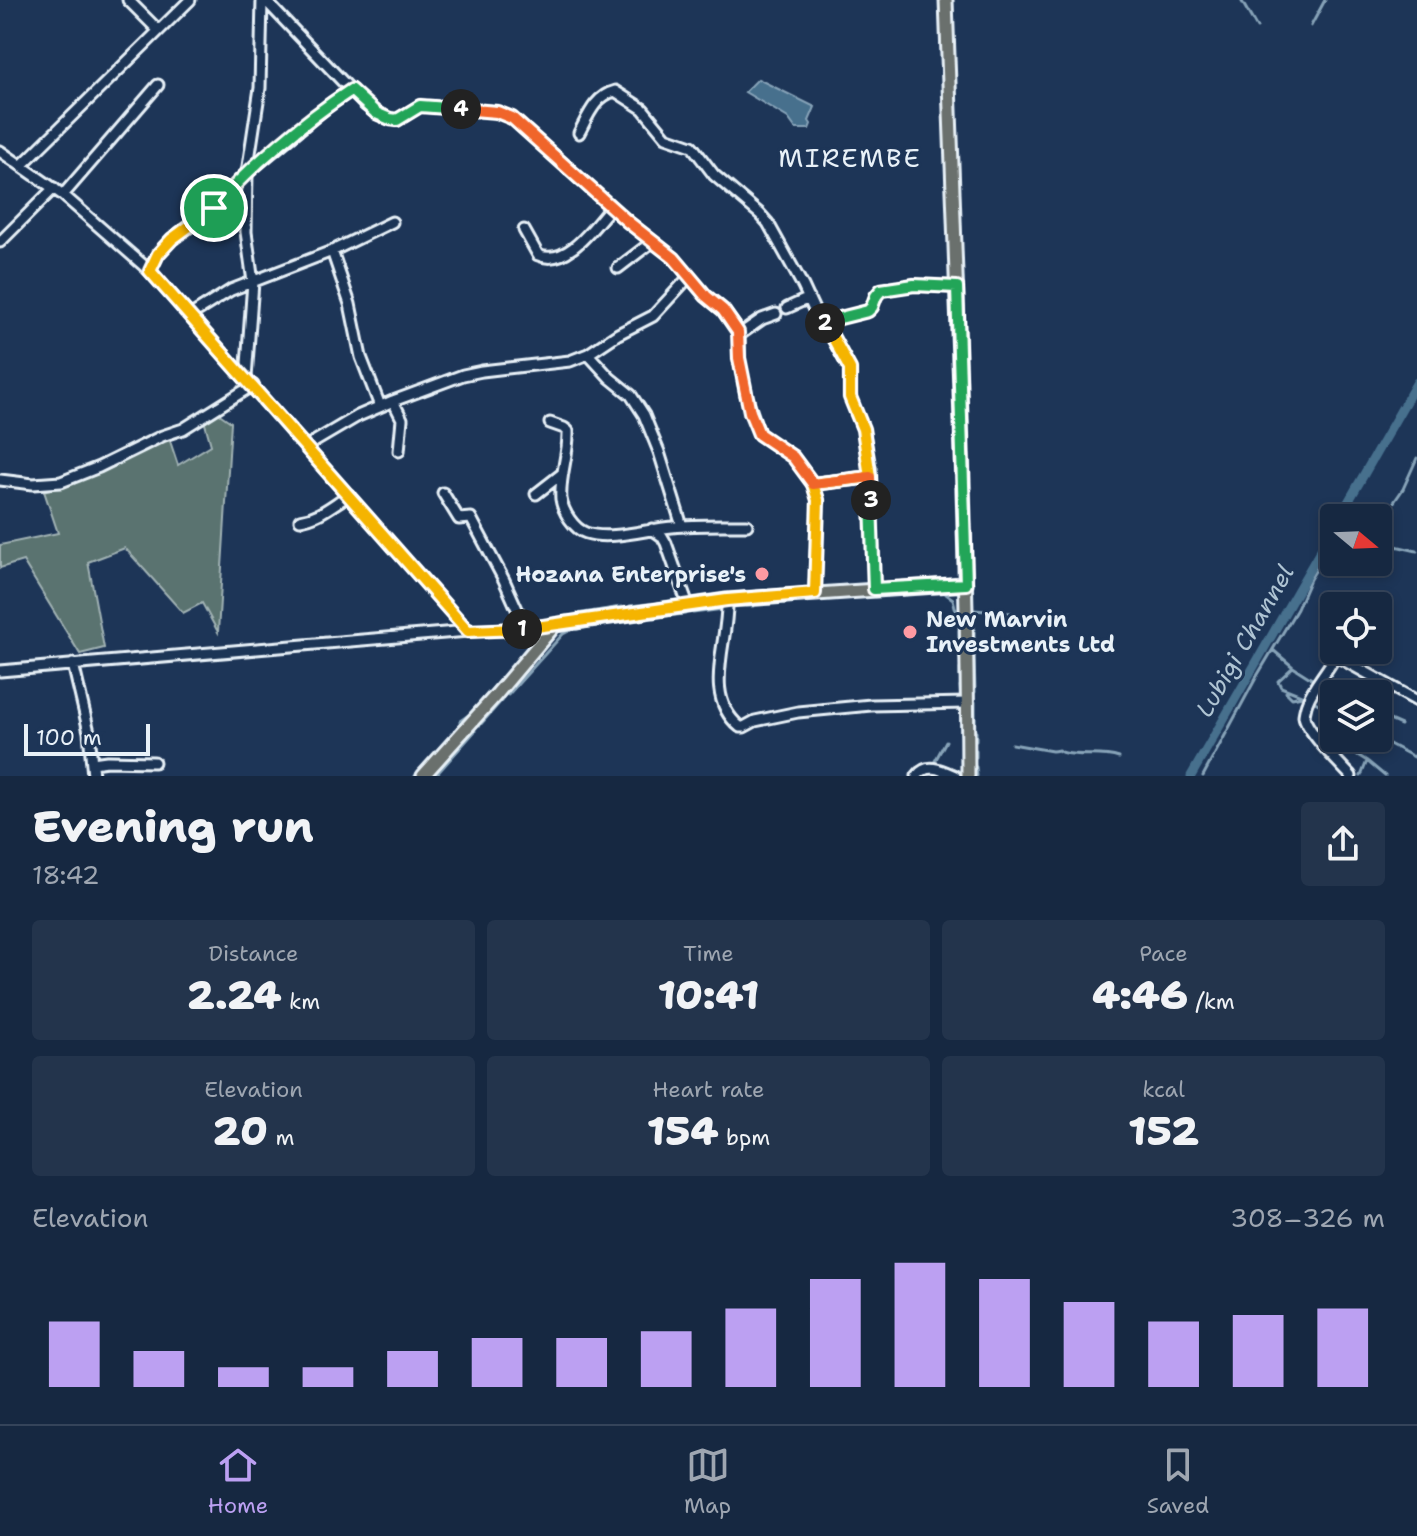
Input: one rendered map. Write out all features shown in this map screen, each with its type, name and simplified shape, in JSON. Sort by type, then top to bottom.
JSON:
[{"type":"main road","points":[[946,0],[966,584],[968,776]]},
{"type":"main road","points":[[423,776],[555,625],[727,600],[966,584]]},
{"type":"street","points":[[128,0],[158,30]]},
{"type":"street","points":[[22,165],[190,0]]},
{"type":"street","points":[[264,0],[376,113],[397,120],[420,106],[497,112],[512,118],[611,207],[674,258],[706,296],[723,310],[739,335],[743,383],[759,434],[793,457],[813,484],[818,500],[815,593]]},
{"type":"street","points":[[249,382],[253,282],[246,232],[247,173],[260,88],[264,0]]},
{"type":"street","points":[[63,195],[158,85]]},
{"type":"street","points":[[150,271],[158,254],[172,239],[214,208],[247,173],[351,90]]},
{"type":"street","points":[[579,133],[592,108],[605,93],[615,91],[643,109],[666,137],[692,146],[714,175],[760,214],[780,243],[815,312],[824,322],[850,369],[850,397],[863,429],[870,477],[874,589]]},
{"type":"street","points":[[0,151],[63,195],[150,271],[468,631]]},
{"type":"street","points":[[0,242],[54,188]]},
{"type":"street","points":[[524,230],[538,255],[546,258],[566,253],[587,237],[611,207]]},
{"type":"street","points":[[191,315],[231,290],[332,251],[392,222]]},
{"type":"street","points":[[618,268],[652,242]]},
{"type":"street","points":[[332,251],[350,304],[361,357],[380,406]]},
{"type":"street","points":[[307,446],[358,416],[463,375],[570,361],[588,354],[653,316],[689,277]]},
{"type":"street","points":[[824,322],[868,311],[881,290],[914,285],[957,287]]},
{"type":"street","points":[[787,308],[809,298]]},
{"type":"street","points":[[739,335],[776,314]]},
{"type":"street","points":[[588,354],[631,395],[644,415],[682,526]]},
{"type":"street","points":[[0,480],[33,484],[61,482],[183,429],[249,382]]},
{"type":"street","points":[[393,401],[402,419],[399,451]]},
{"type":"street","points":[[550,423],[568,431],[562,505],[575,527],[588,534],[682,526],[747,525]]},
{"type":"street","points":[[536,494],[563,473]]},
{"type":"street","points":[[813,484],[870,477]]},
{"type":"street","points":[[443,493],[459,519],[471,518],[526,629]]},
{"type":"street","points":[[300,520],[311,519],[349,495]]},
{"type":"street","points":[[652,529],[666,543],[688,605]]},
{"type":"street","points":[[727,600],[718,689],[723,708],[740,727],[798,712],[871,705],[967,703]]},
{"type":"street","points":[[0,671],[555,625]]},
{"type":"street","points":[[1351,776],[1328,752],[1304,715],[1309,699],[1333,660],[1338,657],[1351,663],[1417,701]]},
{"type":"street","points":[[73,664],[84,710],[93,776]]},
{"type":"street","points":[[93,763],[154,762]]},
{"type":"street","points":[[917,776],[923,769],[934,768],[955,776]]},
{"type":"green space","points":[[218,413],[231,422],[218,632],[202,603],[183,613],[125,548],[88,562],[104,648],[80,654],[23,561],[0,568],[0,545],[58,533],[44,491],[169,438],[178,465],[211,445],[204,420]]},
{"type":"water","points":[[758,79],[815,107],[809,129],[796,129],[788,118],[745,92]]},
{"type":"waterway","points":[[1241,0],[1257,28]]},
{"type":"waterway","points":[[1311,26],[1325,0]]},
{"type":"waterway","name":"Lubigi Channel","points":[[1347,504],[1417,382]]},
{"type":"waterway","points":[[1392,504],[1403,489],[1417,458]]},
{"type":"waterway","points":[[1392,545],[1417,551]]},
{"type":"waterway","name":"Lubigi Channel","points":[[1191,776],[1320,551]]},
{"type":"waterway","points":[[1203,776],[1320,563]]},
{"type":"waterway","points":[[946,594],[953,599],[959,623]]},
{"type":"waterway","points":[[769,603],[833,598]]},
{"type":"waterway","points":[[658,603],[677,600]]},
{"type":"waterway","points":[[630,606],[649,604]]},
{"type":"waterway","points":[[746,606],[753,606]]},
{"type":"waterway","points":[[577,614],[621,607]]},
{"type":"waterway","points":[[693,613],[724,609]]},
{"type":"waterway","points":[[974,648],[974,610],[1012,613]]},
{"type":"waterway","points":[[655,617],[685,614]]},
{"type":"waterway","points":[[561,617],[566,616]]},
{"type":"waterway","points":[[644,619],[648,618]]},
{"type":"waterway","points":[[623,621],[638,620]]},
{"type":"waterway","points":[[577,629],[616,622]]},
{"type":"waterway","points":[[468,623],[478,626],[515,624]]},
{"type":"waterway","points":[[959,630],[959,641]]},
{"type":"waterway","points":[[508,695],[569,631]]},
{"type":"waterway","points":[[518,642],[522,641]]},
{"type":"waterway","points":[[525,653],[530,645]]},
{"type":"waterway","points":[[959,650],[960,659]]},
{"type":"waterway","points":[[1273,650],[1315,681]]},
{"type":"waterway","points":[[974,656],[975,692]]},
{"type":"waterway","points":[[483,699],[513,666]]},
{"type":"waterway","points":[[1293,667],[1278,681],[1281,687],[1306,697]]},
{"type":"waterway","points":[[960,669],[960,677]]},
{"type":"waterway","points":[[960,686],[961,700]]},
{"type":"waterway","points":[[1288,691],[1292,698],[1302,696]]},
{"type":"waterway","points":[[480,725],[502,700]]},
{"type":"waterway","points":[[1313,701],[1320,705]]},
{"type":"waterway","points":[[975,702],[975,722]]},
{"type":"waterway","points":[[961,712],[961,734]]},
{"type":"waterway","points":[[460,726],[460,721],[470,714]]},
{"type":"waterway","points":[[1392,721],[1401,725]]},
{"type":"waterway","points":[[435,776],[475,731]]},
{"type":"waterway","points":[[415,776],[454,732]]},
{"type":"waterway","points":[[976,732],[976,740]]},
{"type":"waterway","points":[[935,761],[946,741]]},
{"type":"waterway","points":[[1012,744],[1119,758]]},
{"type":"waterway","points":[[1392,745],[1414,757],[1417,753]]},
{"type":"waterway","points":[[976,750],[976,757]]},
{"type":"waterway","points":[[1353,752],[1385,776]]},
{"type":"waterway","points":[[1361,776],[1367,761]]},
{"type":"waterway","points":[[976,767],[977,776]]},
{"type":"place","name":"Hozana Enterprise's","points":[[762,574]]},
{"type":"place","name":"New Marvin Investments Ltd","points":[[910,632]]},
{"type":"district","name":"MIREMBE","points":[[850,158]]},
{"type":"route","points":[[214,208],[172,239],[158,254],[150,271],[468,631],[526,629],[727,600],[815,593],[818,500],[813,484],[870,477],[863,429],[850,397],[850,369],[824,322],[868,311],[881,290],[914,285],[957,287],[966,584],[874,589],[870,477],[813,484],[793,457],[759,434],[750,412],[739,358],[738,332],[723,310],[706,296],[674,258],[628,222],[512,118],[497,112],[420,106],[397,120],[390,119],[376,113],[351,90],[247,173],[214,208]]}]
